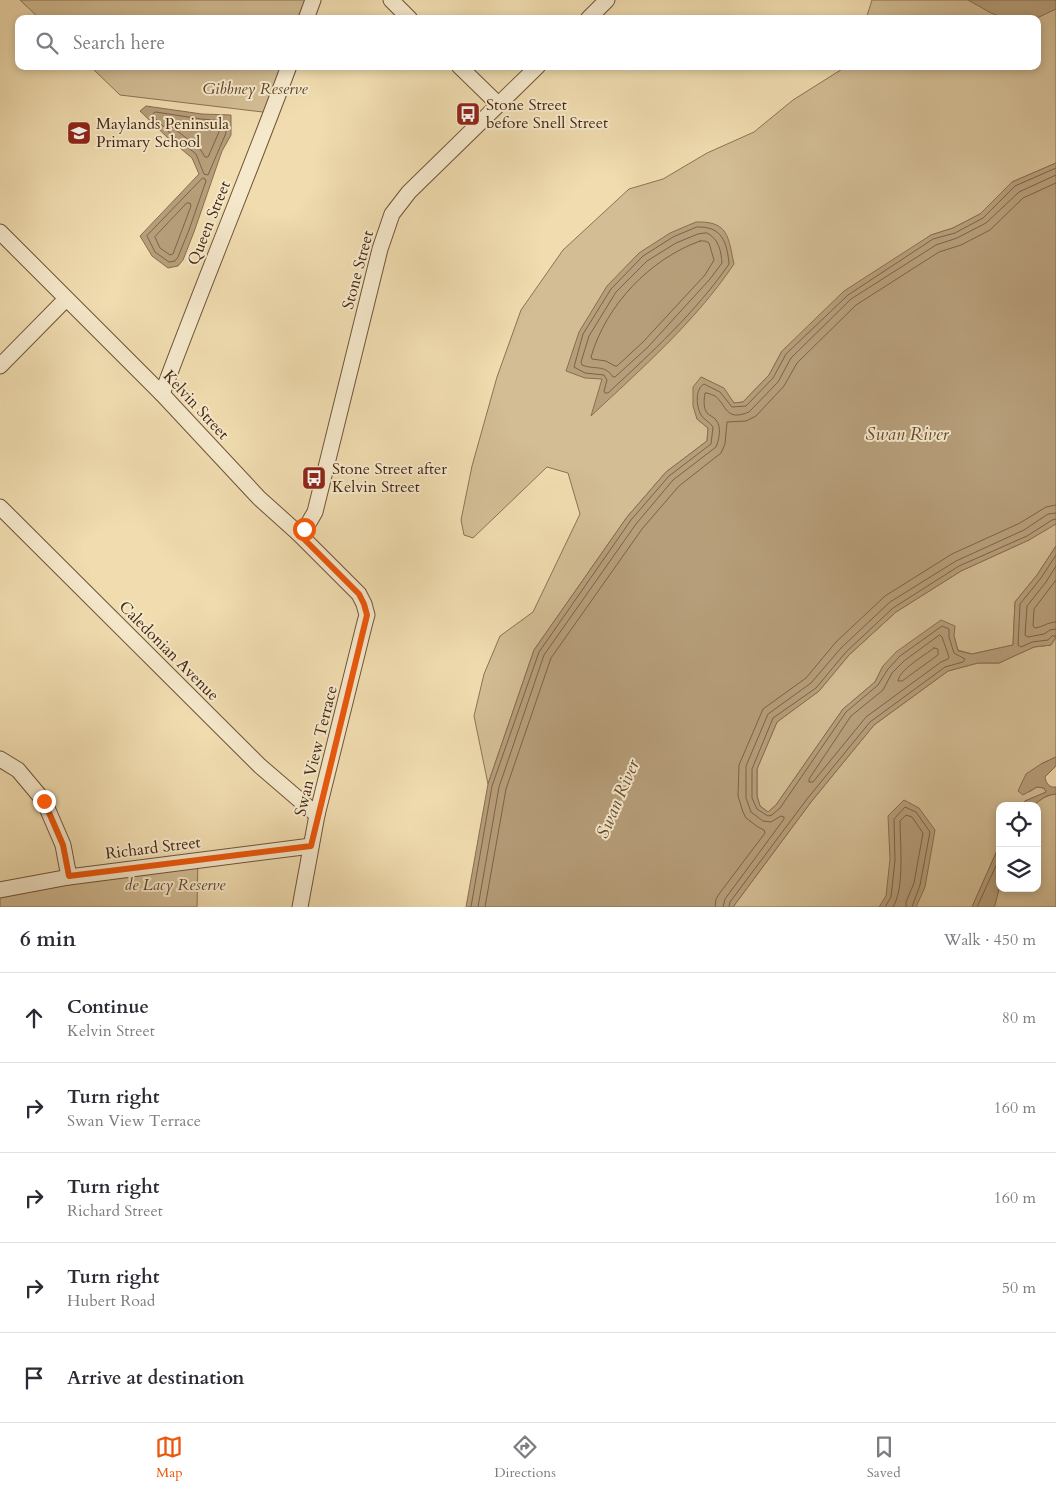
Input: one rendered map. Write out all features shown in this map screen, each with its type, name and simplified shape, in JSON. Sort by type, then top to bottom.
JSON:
[{"type":"street","points":[[307,15],[313,0]]},
{"type":"street","points":[[391,0],[406,15]]},
{"type":"street","points":[[592,15],[608,0]]},
{"type":"street","name":"Queen Street","points":[[162,394],[192,312],[288,70]]},
{"type":"street","points":[[463,70],[498,104]]},
{"type":"street","name":"Stone Street","points":[[299,534],[315,512],[380,249],[392,214],[410,192],[534,70]]},
{"type":"street","name":"Kelvin Street","points":[[0,232],[162,394],[259,498],[299,534],[359,594],[364,604]]},
{"type":"street","points":[[0,366],[66,299]]},
{"type":"street","name":"Caledonian Avenue","points":[[0,507],[260,766],[317,815]]},
{"type":"street","name":"Swan View Terrace","points":[[300,907],[317,815],[366,622],[367,615],[364,604]]},
{"type":"street","points":[[0,759],[18,770],[44,801],[63,845],[69,876]]},
{"type":"street","name":"Richard Street","points":[[0,890],[69,876],[311,846]]},
{"type":"green space","points":[[20,0],[313,0],[307,15],[36,15]]},
{"type":"green space","points":[[872,0],[1056,0],[1056,163],[1012,182],[980,214],[953,228],[931,235],[782,351],[769,375],[743,402],[734,403],[723,388],[701,377],[697,419],[708,428],[707,441],[666,472],[627,517],[534,650],[488,784],[474,716],[484,674],[500,636],[533,612],[580,514],[568,473],[547,467],[473,538],[464,535],[461,520],[472,466],[497,377],[521,310],[563,250],[629,189],[663,179],[707,153],[754,132],[793,100],[841,70],[1041,70],[1041,15],[867,15]]},
{"type":"green space","name":"Gibbney Reserve","points":[[94,70],[287,70],[271,113],[120,95]]},
{"type":"green space","points":[[1055,524],[1056,546],[1037,575],[1015,602],[1013,645],[972,654],[958,650],[954,636],[883,666],[875,682],[843,709],[776,805],[768,812],[760,806],[757,796],[757,769],[777,722],[819,691],[849,655],[896,612],[961,571],[1029,540]]},
{"type":"green space","points":[[1056,637],[1056,757],[1041,764],[1029,792],[1037,787],[1044,788],[1047,792],[1024,802],[996,802],[996,853],[972,907],[733,907],[811,802],[874,725],[948,671],[978,663],[999,663],[1034,647],[1051,645]]},
{"type":"green space","points":[[1056,794],[1056,907],[994,907],[998,892],[1041,892],[1041,802],[1038,802],[1049,795]]},
{"type":"green space","name":"de Lacy Reserve","points":[[198,859],[197,907],[0,907],[0,890]]},
{"type":"water","points":[[968,0],[1056,0],[1056,9],[1041,16],[996,15]]},
{"type":"water","points":[[146,106],[202,114],[231,115],[231,135],[222,151],[183,260],[178,266],[168,268],[152,256],[140,236],[199,174],[192,158],[140,111]]},
{"type":"water","name":"Swan River","points":[[1056,163],[1056,524],[1029,540],[961,571],[896,612],[849,655],[819,691],[777,722],[757,769],[757,796],[760,806],[768,812],[776,805],[843,709],[875,682],[883,666],[896,652],[941,620],[955,626],[954,636],[958,651],[972,654],[1013,645],[1015,602],[1037,575],[1056,546],[1056,637],[1051,645],[1034,647],[999,663],[978,663],[948,671],[874,725],[811,802],[733,907],[466,907],[488,784],[534,650],[627,517],[666,472],[707,441],[708,428],[697,419],[693,406],[693,387],[701,377],[724,388],[734,403],[743,402],[769,375],[782,351],[844,291],[931,235],[953,228],[980,214],[1012,182]]},
{"type":"water","points":[[696,222],[707,222],[721,228],[728,239],[734,264],[685,325],[648,363],[591,416],[602,379],[585,378],[566,371],[579,332],[607,286],[639,253],[670,233]]},
{"type":"water","points":[[1056,757],[1056,766],[1045,777],[1048,785],[1056,787],[1056,794],[1038,802],[1024,802],[1046,792],[1044,788],[1037,787],[1023,795],[1018,791],[1026,774]]},
{"type":"water","points":[[904,800],[919,808],[935,830],[925,887],[916,907],[879,907],[886,896],[890,859],[888,816]]},
{"type":"water","points":[[996,853],[996,892],[998,892],[995,905],[994,907],[972,907]]},
{"type":"place","name":"Stone Street before Snell Street","points":[[468,114]]},
{"type":"place","name":"Maylands Peninsula Primary School","points":[[79,133]]},
{"type":"place","name":"Stone Street after Kelvin Street","points":[[314,478]]},
{"type":"route","points":[[44,801],[63,845],[69,876],[311,846],[367,615],[359,594],[299,534],[304,529]]}]
